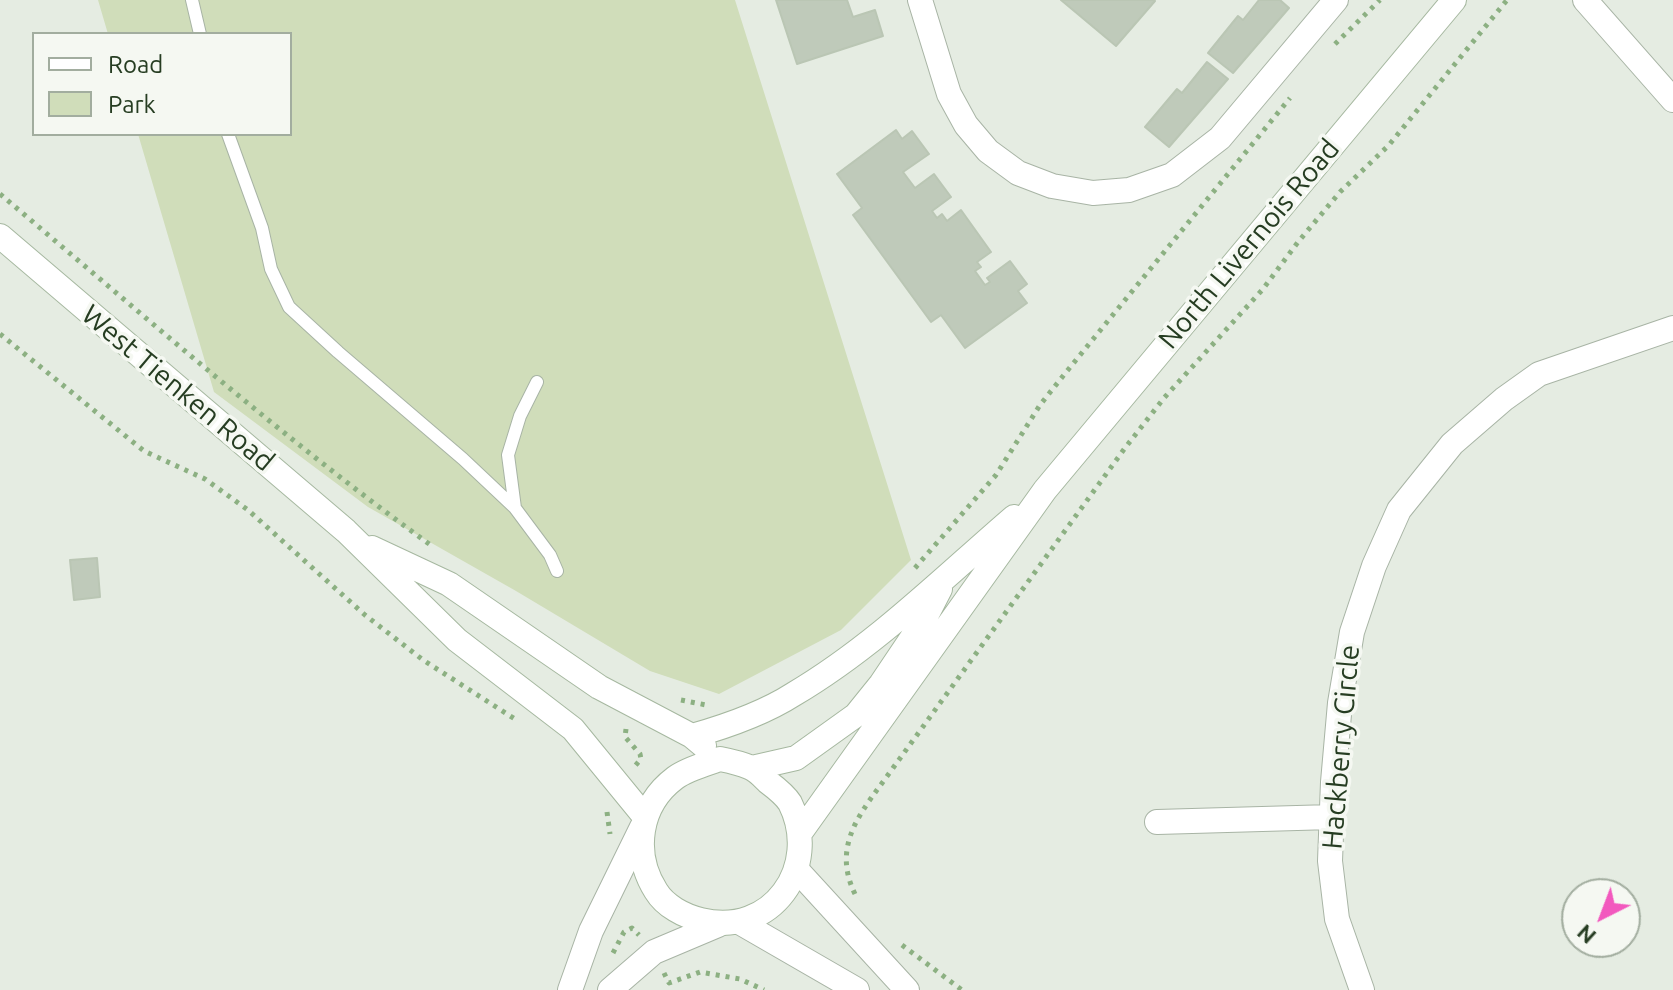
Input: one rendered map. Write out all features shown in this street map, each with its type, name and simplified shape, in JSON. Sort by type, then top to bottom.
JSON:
[{"type":"main road","points":[[920,0],[949,94],[966,125],[988,151],[1018,173],[1052,186],[1093,193],[1129,190],[1172,175],[1220,138],[1336,0]]},
{"type":"main road","name":"North Livernois Road","points":[[800,833],[1045,490],[1454,0]]},
{"type":"main road","points":[[1585,0],[1673,100]]},
{"type":"main road","name":"West Tienken Road","points":[[0,236],[356,540],[457,640],[573,729],[613,778],[643,822]]},
{"type":"main road","name":"Hackberry Circle","points":[[1362,990],[1337,919],[1330,861],[1340,703],[1352,632],[1374,566],[1399,510],[1452,444],[1504,399],[1539,374],[1673,328]]},
{"type":"main road","name":"North Livernois Road","points":[[752,768],[796,758],[856,715],[924,620],[949,573],[1045,490]]},
{"type":"main road","name":"West Tienken Road","points":[[356,540],[449,584],[599,687],[692,736],[720,759]]},
{"type":"main road","points":[[692,736],[793,695],[876,637],[949,573]]},
{"type":"main road","points":[[570,990],[591,931],[657,795],[677,776],[720,759],[752,768],[790,803],[800,833],[797,870],[786,891],[770,908],[654,952],[610,990]]},
{"type":"main road","points":[[1157,822],[1332,817]]},
{"type":"main road","points":[[643,822],[642,862],[657,894],[684,916],[729,924],[857,990]]},
{"type":"main road","points":[[797,870],[907,990]]},
{"type":"lane","points":[[192,0],[200,32]]},
{"type":"lane","points":[[229,136],[262,228],[271,269],[289,307],[515,508],[550,555],[557,571]]},
{"type":"lane","points":[[515,508],[508,455],[520,416],[537,382]]},
{"type":"path","points":[[1332,47],[1380,0]]},
{"type":"path","points":[[858,901],[846,874],[845,848],[858,820],[893,768],[1164,398],[1212,349],[1340,192],[1389,145],[1507,0]]},
{"type":"path","points":[[912,572],[988,485],[1040,405],[1293,95]]},
{"type":"path","points":[[0,194],[253,410],[364,497],[437,549]]},
{"type":"path","points":[[0,334],[144,451],[205,479],[248,510],[365,615],[423,660],[529,728]]},
{"type":"path","points":[[668,697],[704,705],[715,704]]},
{"type":"path","points":[[609,844],[611,827],[596,789],[637,765],[641,759],[624,733],[636,707]]},
{"type":"path","points":[[895,938],[962,990]]},
{"type":"path","points":[[654,952],[669,983],[700,972],[740,979],[764,990]]},
{"type":"green space","points":[[98,0],[735,0],[911,560],[841,630],[719,694],[650,671],[368,507],[214,392],[139,136],[292,136],[292,32],[107,32]]},
{"type":"building","points":[[776,0],[847,0],[853,17],[875,10],[883,36],[797,64]]},
{"type":"building","points":[[1061,0],[1154,0],[1155,1],[1116,46]]},
{"type":"building","points":[[1259,0],[1280,0],[1289,8],[1233,73],[1208,53],[1238,16],[1243,20]]},
{"type":"building","points":[[1207,62],[1228,79],[1169,147],[1145,127],[1177,89],[1182,93]]},
{"type":"building","points":[[896,130],[902,139],[912,131],[929,154],[903,172],[915,188],[934,174],[951,197],[932,211],[937,218],[942,214],[947,221],[961,210],[991,252],[977,262],[981,267],[975,271],[985,285],[990,282],[987,278],[1010,261],[1027,284],[1018,291],[1027,303],[965,348],[941,315],[931,322],[853,215],[862,208],[837,174]]},
{"type":"building","points":[[97,558],[100,597],[74,600],[70,560]]}]
